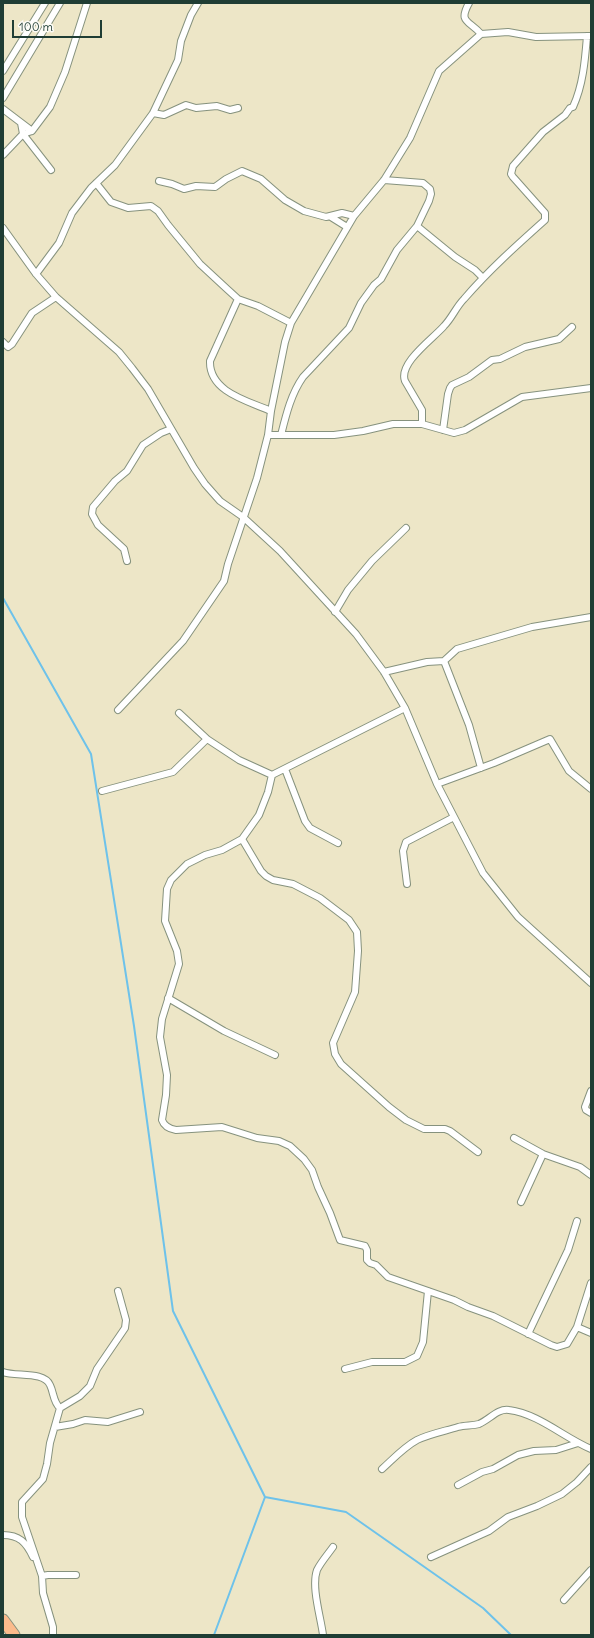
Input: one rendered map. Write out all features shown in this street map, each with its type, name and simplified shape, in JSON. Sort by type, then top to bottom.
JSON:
[{"type":"highway","points":[[3,1620],[14,1635]]},
{"type":"street","points":[[3,71],[45,3]]},
{"type":"street","points":[[3,98],[60,3]]},
{"type":"street","points":[[3,155],[23,134],[32,131],[50,107],[65,72],[87,3]]},
{"type":"street","points":[[36,274],[59,243],[72,213],[96,183],[115,165],[153,113],[178,60],[181,41],[191,15],[198,3]]},
{"type":"street","points":[[470,3],[464,12],[464,17],[475,26],[481,34]]},
{"type":"street","points":[[118,710],[182,641],[206,606],[218,592],[224,581],[257,478],[268,435],[271,410],[285,342],[291,323],[354,216],[384,180],[410,138],[438,71],[481,34],[508,32],[536,37],[589,36],[579,95],[573,107],[570,108],[565,116],[543,132],[513,166],[513,177],[545,213],[545,220],[483,278],[462,301],[445,326],[423,346],[405,368],[403,378],[422,410],[422,424]]},
{"type":"street","points":[[153,113],[164,115],[186,105],[196,108],[217,106],[230,110],[238,108]]},
{"type":"street","points":[[3,109],[32,131]]},
{"type":"street","points":[[21,123],[23,134],[52,170]]},
{"type":"street","points":[[159,181],[184,189],[196,186],[215,187],[226,179],[242,171],[261,179],[285,200],[304,211],[331,217],[347,227]]},
{"type":"street","points":[[281,435],[286,414],[297,385],[349,328],[361,303],[374,285],[381,279],[397,250],[417,226],[429,201],[431,194],[430,189],[423,183],[384,180]]},
{"type":"street","points":[[96,183],[111,202],[128,208],[151,206],[158,210],[168,225],[200,264],[238,298],[258,306],[291,323]]},
{"type":"street","points":[[331,217],[342,213],[354,216]]},
{"type":"street","points":[[417,226],[455,257],[475,270],[483,278]]},
{"type":"street","points":[[3,228],[36,274],[56,297],[119,352],[148,390],[205,484],[220,501],[243,518],[280,552],[356,634],[384,672],[405,708],[437,784],[483,873],[518,917],[591,983]]},
{"type":"street","points":[[3,342],[8,347],[12,344],[32,313],[56,297]]},
{"type":"street","points":[[238,298],[210,361],[210,365],[219,385],[230,394],[271,410]]},
{"type":"street","points":[[443,430],[448,394],[452,385],[469,377],[492,360],[500,359],[525,347],[559,339],[572,326]]},
{"type":"street","points":[[268,435],[334,435],[363,431],[393,424],[422,424],[454,433],[465,430],[522,397],[591,388]]},
{"type":"street","points":[[127,561],[124,548],[106,534],[94,519],[92,514],[93,507],[115,481],[127,470],[143,445],[160,433],[172,429]]},
{"type":"street","points":[[335,612],[348,590],[372,562],[406,528]]},
{"type":"street","points":[[384,672],[427,662],[444,661],[457,649],[532,627],[591,617]]},
{"type":"street","points":[[444,661],[468,725],[481,768]]},
{"type":"street","points":[[179,713],[207,739],[239,760],[272,775],[405,708]]},
{"type":"street","points":[[102,791],[173,772],[207,739]]},
{"type":"street","points":[[437,784],[481,768],[550,739],[570,770],[591,790]]},
{"type":"street","points":[[285,769],[305,821],[310,828],[338,843]]},
{"type":"street","points":[[272,775],[268,792],[259,815],[242,839],[222,850],[205,855],[187,864],[171,880],[167,889],[165,921],[177,950],[179,964],[162,1019],[160,1037],[167,1075],[166,1095],[162,1120],[163,1124],[176,1130],[222,1127],[256,1138],[279,1141],[290,1146],[304,1159],[312,1170],[342,1242],[362,1244],[365,1246],[370,1263],[376,1265],[388,1277],[494,1316],[551,1345],[563,1346],[567,1344],[577,1327],[591,1283]]},
{"type":"street","points":[[407,884],[403,851],[406,842],[454,817]]},
{"type":"street","points":[[242,839],[260,871],[266,876],[273,880],[293,884],[320,898],[349,920],[357,932],[358,951],[355,992],[333,1043],[335,1054],[341,1064],[389,1107],[406,1120],[424,1129],[445,1129],[450,1131],[478,1152]]},
{"type":"street","points":[[168,998],[224,1031],[275,1055]]},
{"type":"street","points":[[591,1091],[585,1103],[586,1110],[591,1113]]},
{"type":"street","points":[[514,1138],[543,1154],[580,1167],[591,1175]]},
{"type":"street","points":[[521,1202],[543,1154]]},
{"type":"street","points":[[528,1334],[568,1250],[577,1221]]},
{"type":"street","points":[[53,1635],[53,1627],[43,1593],[42,1576],[22,1517],[22,1502],[43,1479],[50,1443],[60,1408],[80,1396],[90,1386],[96,1371],[125,1328],[126,1320],[118,1291]]},
{"type":"street","points":[[345,1368],[372,1362],[405,1362],[417,1356],[423,1342],[428,1291]]},
{"type":"street","points":[[577,1327],[591,1333]]},
{"type":"street","points":[[3,1372],[10,1374],[40,1376],[50,1384],[56,1405],[60,1408]]},
{"type":"street","points":[[382,1469],[406,1448],[418,1440],[460,1427],[479,1424],[491,1418],[501,1410],[507,1409],[534,1417],[578,1443],[591,1448]]},
{"type":"street","points":[[55,1427],[85,1420],[108,1422],[140,1412]]},
{"type":"street","points":[[458,1485],[482,1472],[493,1469],[518,1455],[534,1451],[556,1450],[578,1443]]},
{"type":"street","points":[[431,1557],[490,1531],[508,1518],[562,1494],[577,1482],[591,1467]]},
{"type":"street","points":[[3,1535],[12,1535],[20,1538],[30,1551],[42,1576]]},
{"type":"street","points":[[324,1635],[317,1602],[316,1577],[320,1566],[333,1547]]},
{"type":"street","points":[[564,1600],[591,1570]]},
{"type":"street","points":[[42,1576],[76,1575]]},
{"type":"waterway","points":[[3,598],[91,754],[134,1026],[173,1311],[265,1497],[214,1635]]},
{"type":"waterway","points":[[265,1497],[346,1512],[483,1608],[511,1635]]}]
